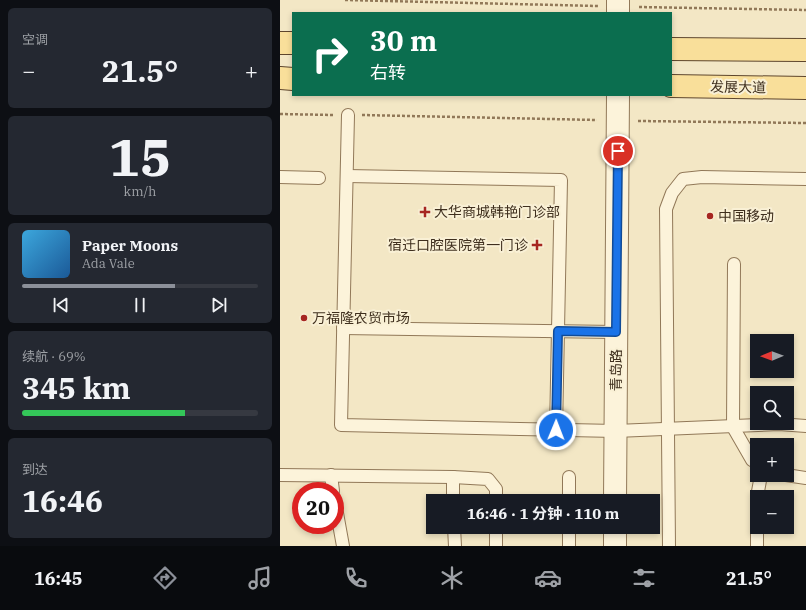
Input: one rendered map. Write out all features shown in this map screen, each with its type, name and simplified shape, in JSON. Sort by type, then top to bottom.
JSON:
[{"type":"main road","points":[[280,43],[292,43]]},
{"type":"main road","points":[[672,48],[806,50]]},
{"type":"main road","points":[[280,78],[292,79]]},
{"type":"main road","name":"发展大道","points":[[672,86],[806,88]]},
{"type":"street","name":"青岛路","points":[[615,494],[618,96]]},
{"type":"street","points":[[615,534],[615,546]]},
{"type":"lane","points":[[348,115],[342,425],[616,431],[779,424],[806,426]]},
{"type":"lane","points":[[347,176],[561,180],[556,430]]},
{"type":"lane","points":[[669,546],[666,209],[672,193],[683,179],[702,176],[806,179]]},
{"type":"lane","points":[[280,177],[319,178]]},
{"type":"lane","points":[[734,264],[733,427],[750,457]]},
{"type":"lane","points":[[343,328],[616,332]]},
{"type":"lane","points":[[280,475],[453,477],[488,479],[496,489],[496,494]]},
{"type":"lane","points":[[331,475],[332,482]]},
{"type":"lane","points":[[569,476],[569,494]]},
{"type":"lane","points":[[794,476],[806,478]]},
{"type":"lane","points":[[453,477],[454,494]]},
{"type":"lane","points":[[341,534],[343,546]]},
{"type":"lane","points":[[454,534],[455,546]]},
{"type":"lane","points":[[496,534],[496,546]]},
{"type":"lane","points":[[569,534],[569,546]]},
{"type":"lane","points":[[757,534],[757,546]]},
{"type":"path","points":[[345,0],[806,10]]},
{"type":"path","points":[[280,114],[806,123]]},
{"type":"place","name":"大华商城韩艳门诊部","points":[[425,212]]},
{"type":"place","name":"中国移动","points":[[710,216]]},
{"type":"place","name":"宿迁口腔医院第一门诊","points":[[537,245]]},
{"type":"place","name":"万福隆农贸市场","points":[[304,318]]},
{"type":"route","points":[[556,430],[558,331],[616,332],[618,151]]}]
